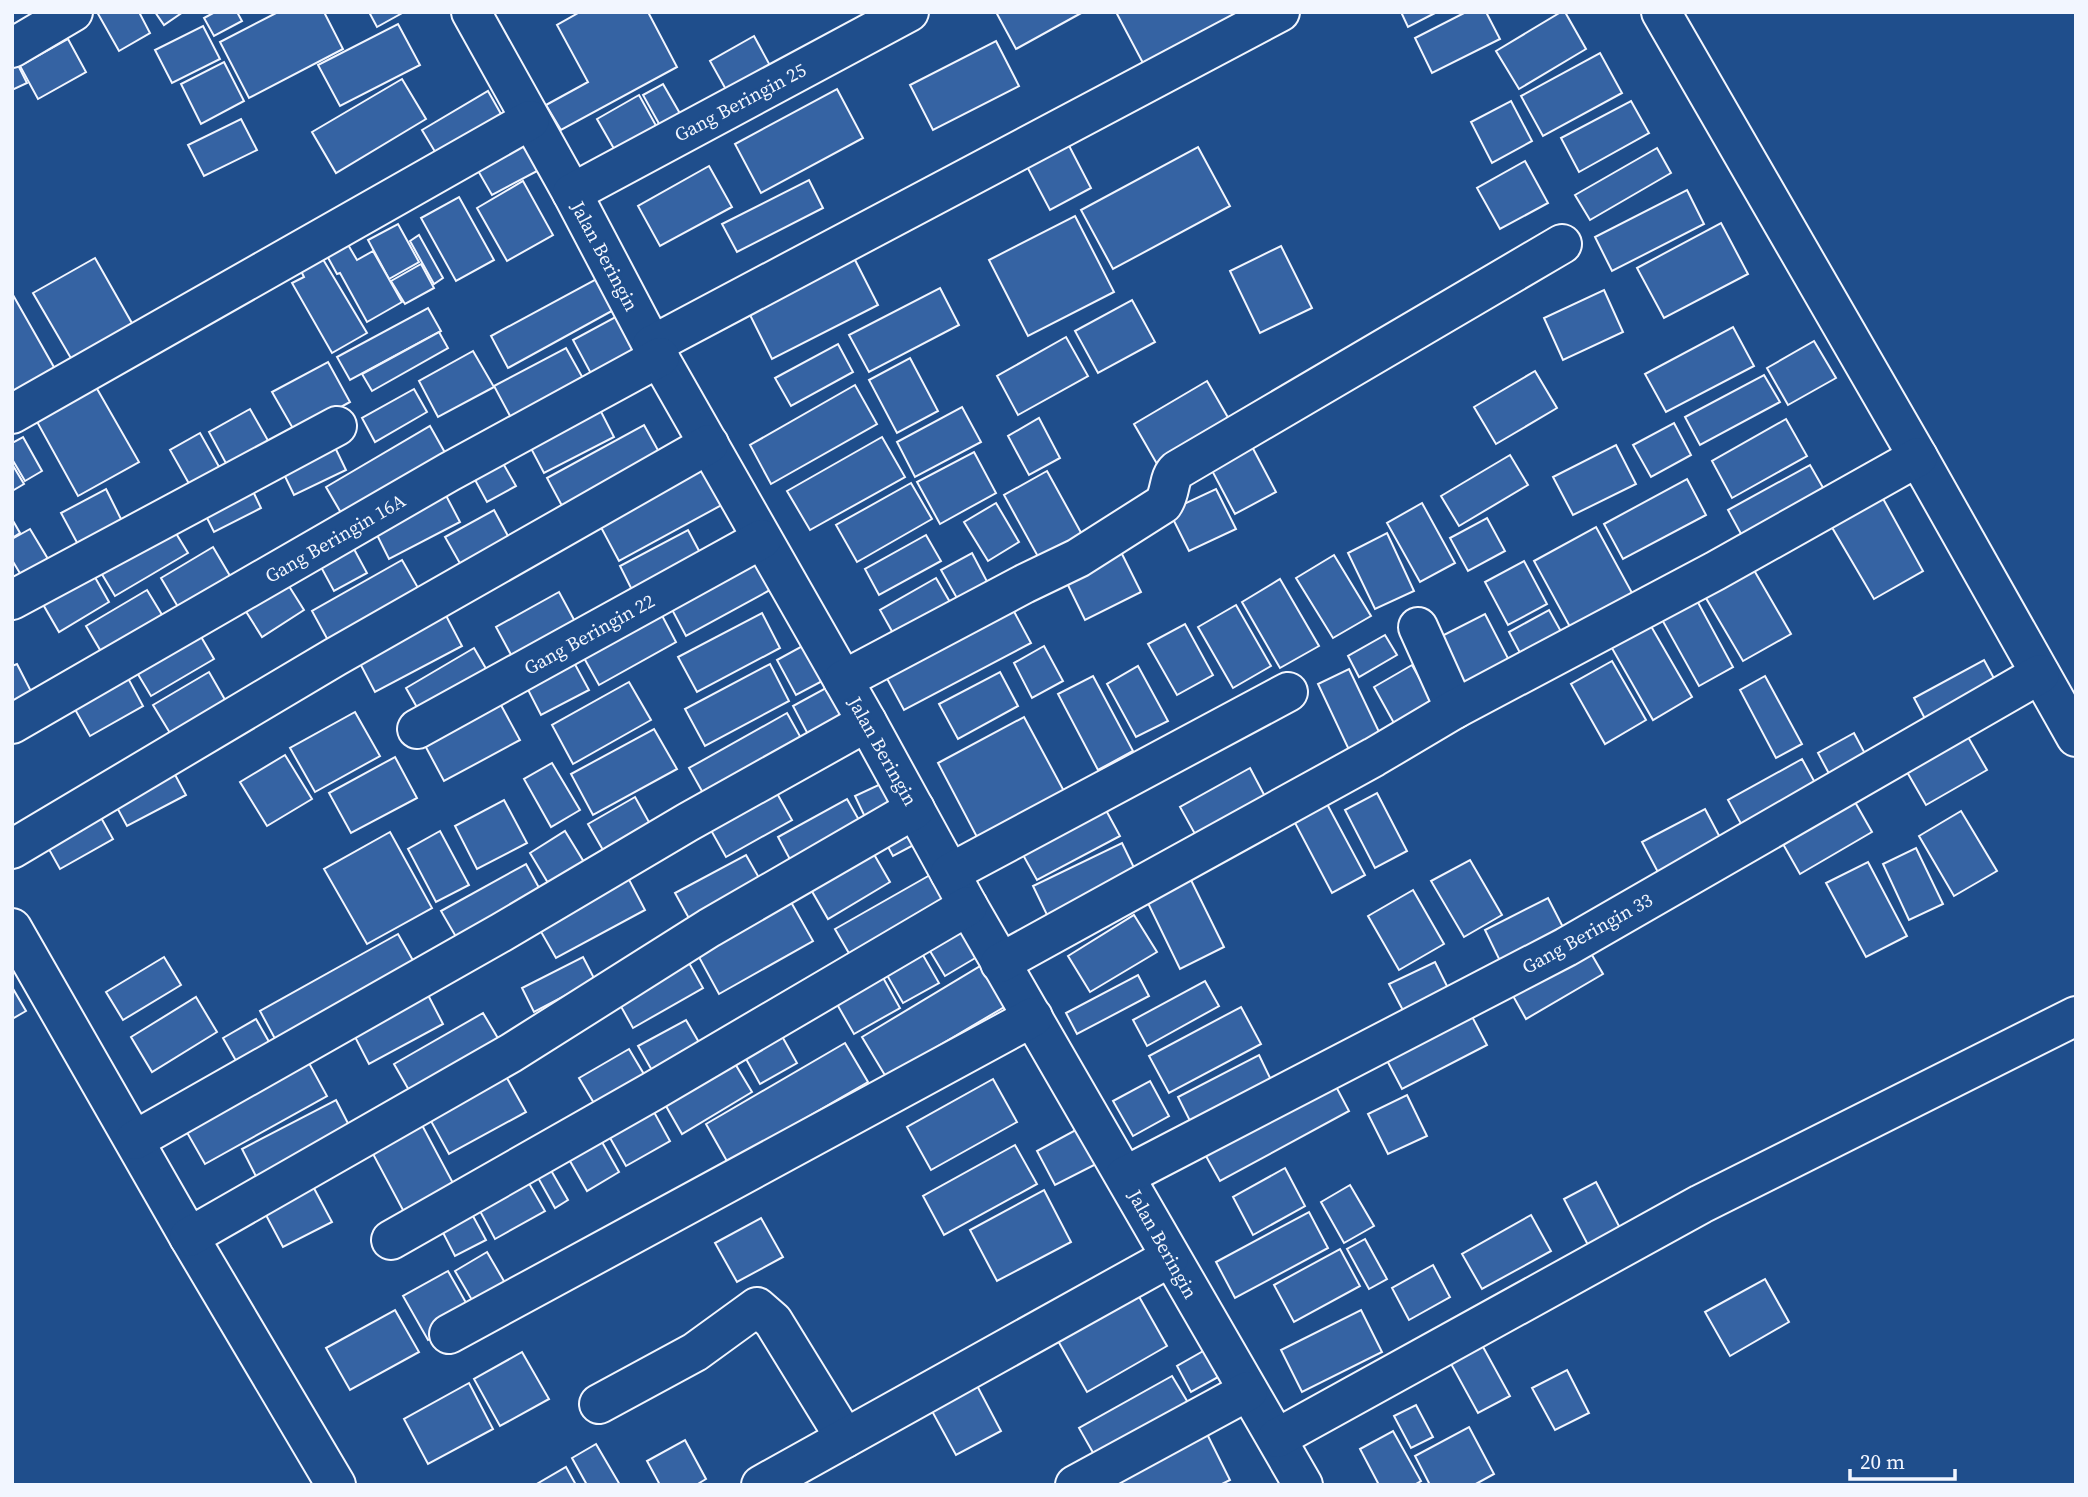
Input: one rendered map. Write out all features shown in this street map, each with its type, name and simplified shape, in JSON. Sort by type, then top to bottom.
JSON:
[{"type":"street","points":[[12,48],[73,12]]},
{"type":"street","name":"Jalan Beringin","points":[[471,12],[656,351],[867,722],[1000,963],[1303,1485]]},
{"type":"street","name":"Gang Beringin 25","points":[[572,193],[909,12]]},
{"type":"street","name":"Gang Beringin 16A","points":[[12,724],[656,351],[1280,12]]},
{"type":"street","points":[[1661,12],[2076,737]]},
{"type":"street","points":[[12,414],[530,120]]},
{"type":"street","points":[[843,680],[1111,538],[1163,503],[1169,496],[1172,475],[1177,470],[1562,244]]},
{"type":"street","points":[[12,600],[337,426]]},
{"type":"street","points":[[12,849],[335,657],[709,444]]},
{"type":"street","points":[[1000,963],[1338,777],[1455,709],[1715,571],[1918,457]]},
{"type":"street","name":"Gang Beringin 22","points":[[417,729],[762,539]]},
{"type":"street","points":[[1418,627],[1455,709]]},
{"type":"street","name":"Gang Beringin 33","points":[[1125,1176],[1566,947],[2040,674]]},
{"type":"street","points":[[391,1240],[653,1091],[959,890],[1288,692]]},
{"type":"street","points":[[135,1140],[867,722]]},
{"type":"street","points":[[190,1237],[511,1053],[709,928],[915,808]]},
{"type":"street","points":[[12,928],[336,1485]]},
{"type":"street","points":[[1278,1438],[1701,1205],[2076,1016]]},
{"type":"street","points":[[449,1334],[1033,1017]]},
{"type":"street","points":[[761,1485],[1169,1258]]},
{"type":"street","points":[[599,1404],[695,1352],[757,1307],[773,1321],[845,1438]]},
{"type":"street","points":[[1075,1485],[1248,1391]]},
{"type":"building","points":[[97,12],[139,12],[150,33],[119,51]]},
{"type":"building","points":[[155,12],[183,12],[164,25]]},
{"type":"building","points":[[215,12],[237,12],[242,21],[214,36],[204,18]]},
{"type":"building","points":[[278,12],[324,12],[343,49],[249,98],[220,42]]},
{"type":"building","points":[[369,12],[404,12],[377,27]]},
{"type":"building","points":[[580,12],[648,12],[677,67],[561,130],[546,105],[588,82],[557,25]]},
{"type":"building","points":[[996,12],[1083,12],[1016,49]]},
{"type":"building","points":[[1116,12],[1242,12],[1144,65]]},
{"type":"building","points":[[1401,12],[1437,12],[1408,27]]},
{"type":"building","points":[[1466,12],[1486,12],[1500,39],[1432,73],[1415,38]]},
{"type":"building","points":[[1565,12],[1586,49],[1519,89],[1496,51]]},
{"type":"building","points":[[398,24],[420,65],[340,106],[318,65]]},
{"type":"building","points":[[203,26],[220,59],[172,83],[155,50]]},
{"type":"building","points":[[754,36],[773,71],[729,95],[710,61]]},
{"type":"building","points":[[68,39],[86,72],[38,99],[20,66]]},
{"type":"building","points":[[996,41],[1019,86],[933,130],[910,85]]},
{"type":"building","points":[[1600,53],[1622,93],[1543,136],[1521,96]]},
{"type":"building","points":[[16,61],[27,83],[12,90],[12,63]]},
{"type":"building","points":[[224,62],[244,101],[201,124],[181,84]]},
{"type":"building","points":[[402,79],[426,119],[336,173],[312,132]]},
{"type":"building","points":[[663,84],[682,117],[662,129],[643,95]]},
{"type":"building","points":[[837,89],[863,138],[761,193],[735,144]]},
{"type":"building","points":[[488,91],[505,121],[440,160],[422,130]]},
{"type":"building","points":[[639,95],[659,131],[617,154],[597,119]]},
{"type":"building","points":[[1511,101],[1532,141],[1492,163],[1471,122]]},
{"type":"building","points":[[1631,101],[1649,133],[1579,172],[1561,138]]},
{"type":"building","points":[[241,119],[257,150],[204,176],[188,145]]},
{"type":"building","points":[[1065,138],[1091,188],[1050,210],[1023,159]]},
{"type":"building","points":[[525,143],[539,170],[492,195],[477,169]]},
{"type":"building","points":[[1198,147],[1230,206],[1113,269],[1081,210]]},
{"type":"building","points":[[1657,148],[1671,173],[1590,220],[1575,195]]},
{"type":"building","points":[[1525,161],[1548,203],[1500,229],[1477,188]]},
{"type":"building","points":[[709,166],[732,207],[660,246],[638,206]]},
{"type":"building","points":[[809,180],[823,208],[737,252],[722,224]]},
{"type":"building","points":[[523,181],[553,235],[507,261],[477,208]]},
{"type":"building","points":[[1687,190],[1704,224],[1612,271],[1595,237]]},
{"type":"building","points":[[459,197],[494,260],[456,281],[421,218]]},
{"type":"building","points":[[1075,216],[1114,292],[1028,336],[989,260]]},
{"type":"building","points":[[1721,223],[1748,274],[1664,318],[1637,268]]},
{"type":"building","points":[[398,224],[419,262],[389,279],[368,240]]},
{"type":"building","points":[[419,235],[443,278],[434,284],[410,241]]},
{"type":"building","points":[[347,243],[357,260],[373,251],[402,302],[367,322],[340,273],[337,274],[326,254]]},
{"type":"building","points":[[1281,246],[1312,308],[1260,333],[1230,271]]},
{"type":"building","points":[[321,256],[367,333],[332,353],[292,283],[304,277],[300,269]]},
{"type":"building","points":[[95,258],[133,325],[72,360],[33,293]]},
{"type":"building","points":[[854,258],[878,305],[772,359],[748,311]]},
{"type":"building","points":[[421,264],[434,288],[405,304],[391,281]]},
{"type":"building","points":[[602,276],[619,307],[508,368],[491,336]]},
{"type":"building","points":[[940,288],[959,325],[869,372],[849,335]]},
{"type":"building","points":[[1604,290],[1623,332],[1563,360],[1544,318]]},
{"type":"building","points":[[12,296],[55,369],[12,394]]},
{"type":"building","points":[[1132,300],[1155,342],[1098,373],[1075,331]]},
{"type":"building","points":[[428,308],[441,331],[350,380],[337,357]]},
{"type":"building","points":[[621,314],[643,354],[595,381],[573,340]]},
{"type":"building","points":[[1733,327],[1754,366],[1666,412],[1645,374]]},
{"type":"building","points":[[439,332],[448,348],[372,391],[362,374]]},
{"type":"building","points":[[1066,337],[1088,376],[1018,415],[997,376]]},
{"type":"building","points":[[1814,341],[1836,378],[1788,405],[1767,368]]},
{"type":"building","points":[[838,344],[853,372],[791,406],[775,378]]},
{"type":"building","points":[[566,348],[589,389],[516,427],[494,386]]},
{"type":"building","points":[[473,351],[494,387],[438,417],[419,381]]},
{"type":"building","points":[[910,358],[938,411],[897,433],[869,380]]},
{"type":"building","points":[[328,362],[350,402],[295,432],[272,392]]},
{"type":"building","points":[[1535,371],[1557,408],[1496,444],[1474,407]]},
{"type":"building","points":[[1764,375],[1780,402],[1700,445],[1685,417]]},
{"type":"building","points":[[1207,381],[1230,421],[1157,464],[1134,424]]},
{"type":"building","points":[[855,385],[877,424],[771,484],[750,445]]},
{"type":"building","points":[[96,387],[139,462],[78,496],[36,420]]},
{"type":"building","points":[[414,389],[427,412],[375,442],[362,418]]},
{"type":"building","points":[[595,400],[614,437],[544,473],[525,437]]},
{"type":"building","points":[[962,407],[981,442],[915,477],[897,442]]},
{"type":"building","points":[[250,409],[270,444],[228,467],[209,432]]},
{"type":"building","points":[[1039,418],[1060,458],[1029,475],[1008,436]]},
{"type":"building","points":[[1786,419],[1807,456],[1732,498],[1712,461]]},
{"type":"building","points":[[1674,423],[1691,455],[1651,477],[1633,445]]},
{"type":"building","points":[[644,425],[664,461],[567,515],[547,478]]},
{"type":"building","points":[[430,426],[448,458],[344,518],[326,487]]},
{"type":"building","points":[[200,433],[222,472],[192,489],[170,450]]},
{"type":"building","points":[[23,437],[42,471],[25,481],[12,459],[12,443]]},
{"type":"building","points":[[330,437],[346,470],[294,495],[278,462]]},
{"type":"building","points":[[882,437],[905,477],[810,530],[787,491]]},
{"type":"building","points":[[1249,441],[1276,492],[1235,514],[1208,463]]},
{"type":"building","points":[[1616,445],[1636,484],[1573,515],[1553,477]]},
{"type":"building","points":[[496,451],[516,486],[487,502],[468,467]]},
{"type":"building","points":[[974,452],[996,493],[940,524],[917,482]]},
{"type":"building","points":[[1510,455],[1528,485],[1459,526],[1441,496]]},
{"type":"building","points":[[706,458],[729,501],[619,561],[596,518]]},
{"type":"building","points":[[12,464],[24,484],[12,491]]},
{"type":"building","points":[[1810,465],[1829,498],[1746,543],[1728,510]]},
{"type":"building","points":[[1047,471],[1084,538],[1041,562],[1004,495]]},
{"type":"building","points":[[1687,479],[1706,515],[1623,559],[1604,524]]},
{"type":"building","points":[[249,483],[261,508],[214,532],[201,506]]},
{"type":"building","points":[[911,483],[932,519],[857,562],[836,525]]},
{"type":"building","points":[[441,486],[460,522],[389,559],[371,523]]},
{"type":"building","points":[[106,489],[125,527],[81,550],[61,513]]},
{"type":"building","points":[[1216,489],[1236,529],[1189,551],[1169,511]]},
{"type":"building","points":[[1881,495],[1923,571],[1874,599],[1830,524]]},
{"type":"building","points":[[996,503],[1019,542],[988,561],[964,522]]},
{"type":"building","points":[[1422,503],[1455,563],[1420,582],[1387,523]]},
{"type":"building","points":[[494,510],[514,547],[466,574],[445,537]]},
{"type":"building","points":[[1487,518],[1505,551],[1468,571],[1450,538]]},
{"type":"building","points":[[12,519],[20,533],[12,538]]},
{"type":"building","points":[[169,522],[188,553],[115,596],[97,566]]},
{"type":"building","points":[[1596,527],[1637,602],[1575,636],[1534,561]]},
{"type":"building","points":[[30,529],[51,564],[24,580],[12,560],[12,539]]},
{"type":"building","points":[[688,530],[705,562],[636,598],[620,566]]},
{"type":"building","points":[[1387,533],[1414,591],[1375,609],[1348,553]]},
{"type":"building","points":[[926,535],[941,561],[879,595],[865,569]]},
{"type":"building","points":[[348,538],[367,573],[334,591],[315,556]]},
{"type":"building","points":[[213,547],[233,581],[181,612],[161,578]]},
{"type":"building","points":[[1119,548],[1141,592],[1085,620],[1063,575]]},
{"type":"building","points":[[972,553],[992,591],[962,607],[941,570]]},
{"type":"building","points":[[1334,555],[1371,616],[1333,638],[1296,578]]},
{"type":"building","points":[[751,556],[770,590],[686,636],[668,602]]},
{"type":"building","points":[[402,560],[421,593],[330,644],[312,611]]},
{"type":"building","points":[[1524,561],[1547,604],[1508,625],[1485,582]]},
{"type":"building","points":[[88,565],[109,602],[59,632],[37,594]]},
{"type":"building","points":[[1751,565],[1791,634],[1743,661],[1703,593]]},
{"type":"building","points":[[282,575],[304,610],[262,637],[240,602]]},
{"type":"building","points":[[936,578],[954,609],[898,642],[880,610]]},
{"type":"building","points":[[1280,579],[1319,646],[1280,668],[1242,602]]},
{"type":"building","points":[[147,590],[167,623],[106,660],[86,626]]},
{"type":"building","points":[[559,592],[578,627],[515,662],[496,627]]},
{"type":"building","points":[[1695,597],[1733,667],[1699,686],[1660,616]]},
{"type":"building","points":[[1236,605],[1271,666],[1233,688],[1198,627]]},
{"type":"building","points":[[441,606],[462,646],[375,692],[354,652]]},
{"type":"building","points":[[657,606],[676,642],[599,685],[579,649]]},
{"type":"building","points":[[1011,606],[1031,643],[904,710],[884,673]]},
{"type":"building","points":[[1549,610],[1568,644],[1527,666],[1509,632]]},
{"type":"building","points":[[762,613],[780,648],[697,692],[678,657]]},
{"type":"building","points":[[1485,614],[1513,668],[1464,693],[1436,639]]},
{"type":"building","points":[[1648,621],[1692,697],[1653,720],[1609,643]]},
{"type":"building","points":[[193,623],[214,659],[151,696],[130,661]]},
{"type":"building","points":[[1185,624],[1213,675],[1177,695],[1148,644]]},
{"type":"building","points":[[1385,635],[1397,655],[1359,677],[1348,656]]},
{"type":"building","points":[[806,644],[826,679],[796,695],[777,660]]},
{"type":"building","points":[[1044,646],[1063,681],[1032,698],[1014,663]]},
{"type":"building","points":[[474,648],[492,679],[423,718],[406,688]]},
{"type":"building","points":[[571,657],[589,690],[541,715],[524,682]]},
{"type":"building","points":[[1984,660],[2002,693],[1932,732],[1914,698]]},
{"type":"building","points":[[1612,661],[1646,720],[1605,744],[1571,684]]},
{"type":"building","points":[[17,664],[37,703],[12,716],[12,666]]},
{"type":"building","points":[[770,664],[789,701],[705,746],[685,709]]},
{"type":"building","points":[[1412,665],[1434,704],[1395,725],[1374,687]]},
{"type":"building","points":[[1138,666],[1168,721],[1136,737],[1107,684]]},
{"type":"building","points":[[122,667],[143,706],[90,736],[68,697]]},
{"type":"building","points":[[1349,669],[1381,736],[1350,752],[1318,684]]},
{"type":"building","points":[[209,672],[228,705],[173,738],[153,705]]},
{"type":"building","points":[[1000,672],[1018,706],[958,739],[939,704]]},
{"type":"building","points":[[1093,676],[1133,751],[1098,770],[1058,694]]},
{"type":"building","points":[[1765,676],[1802,744],[1776,758],[1740,690]]},
{"type":"building","points":[[629,682],[651,720],[573,764],[552,725]]},
{"type":"building","points":[[835,683],[853,718],[811,740],[793,706]]},
{"type":"building","points":[[496,696],[520,740],[444,781],[421,738]]},
{"type":"building","points":[[355,712],[380,756],[315,792],[290,748]]},
{"type":"building","points":[[787,713],[806,747],[708,802],[689,768]]},
{"type":"building","points":[[1024,717],[1065,793],[978,839],[938,763]]},
{"type":"building","points":[[654,729],[677,769],[593,815],[571,774]]},
{"type":"building","points":[[1964,730],[1987,770],[1926,805],[1903,765]]},
{"type":"building","points":[[1854,733],[1870,763],[1834,783],[1818,753]]},
{"type":"building","points":[[285,755],[312,799],[267,826],[240,782]]},
{"type":"building","points":[[395,757],[417,798],[351,833],[329,793]]},
{"type":"building","points":[[1802,759],[1819,790],[1745,831],[1728,800]]},
{"type":"building","points":[[552,763],[580,810],[551,827],[524,779]]},
{"type":"building","points":[[1250,768],[1269,804],[1200,843],[1180,807]]},
{"type":"building","points":[[173,771],[186,795],[127,826],[114,802]]},
{"type":"building","points":[[885,782],[895,804],[865,817],[855,796]]},
{"type":"building","points":[[774,788],[792,820],[726,857],[708,825]]},
{"type":"building","points":[[1377,793],[1407,851],[1375,868],[1345,810]]},
{"type":"building","points":[[1851,795],[1872,832],[1800,874],[1779,837]]},
{"type":"building","points":[[635,797],[654,831],[607,857],[588,824]]},
{"type":"building","points":[[847,799],[863,827],[793,865],[778,837]]},
{"type":"building","points":[[504,800],[527,843],[477,869],[455,826]]},
{"type":"building","points":[[1101,801],[1120,836],[1037,880],[1018,846]]},
{"type":"building","points":[[1327,804],[1365,875],[1332,893],[1294,821]]},
{"type":"building","points":[[1705,809],[1723,843],[1660,876],[1642,842]]},
{"type":"building","points":[[1961,811],[1997,871],[1954,896],[1919,836]]},
{"type":"building","points":[[99,814],[113,839],[60,869],[46,844]]},
{"type":"building","points":[[911,820],[923,840],[893,856],[882,836]]},
{"type":"building","points":[[440,831],[469,885],[436,902],[408,849]]},
{"type":"building","points":[[565,831],[587,867],[551,888],[530,853]]},
{"type":"building","points":[[390,832],[432,908],[367,944],[324,869]]},
{"type":"building","points":[[1122,843],[1139,878],[1050,921],[1033,886]]},
{"type":"building","points":[[868,844],[890,882],[828,919],[806,881]]},
{"type":"building","points":[[1916,848],[1943,904],[1909,920],[1883,864]]},
{"type":"building","points":[[746,855],[762,883],[691,922],[675,893]]},
{"type":"building","points":[[1470,860],[1502,915],[1464,937],[1431,881]]},
{"type":"building","points":[[1868,862],[1907,936],[1866,957],[1826,883]]},
{"type":"building","points":[[526,864],[543,895],[459,942],[441,911]]},
{"type":"building","points":[[626,874],[645,910],[556,958],[536,923]]},
{"type":"building","points":[[930,875],[949,908],[854,962],[835,929]]},
{"type":"building","points":[[1189,876],[1224,947],[1180,969],[1145,897]]},
{"type":"building","points":[[1413,890],[1444,944],[1399,970],[1368,916]]},
{"type":"building","points":[[787,895],[813,941],[719,994],[694,948]]},
{"type":"building","points":[[1548,898],[1565,931],[1501,963],[1485,930]]},
{"type":"building","points":[[1134,915],[1157,952],[1090,992],[1068,956]]},
{"type":"building","points":[[964,924],[982,954],[945,976],[927,946]]},
{"type":"building","points":[[398,934],[419,971],[280,1048],[260,1011]]},
{"type":"building","points":[[1585,943],[1603,974],[1526,1019],[1508,987]]},
{"type":"building","points":[[920,950],[939,983],[903,1003],[884,970]]},
{"type":"building","points":[[684,954],[703,988],[633,1028],[614,994]]},
{"type":"building","points":[[164,957],[181,985],[123,1020],[106,992]]},
{"type":"building","points":[[583,957],[595,980],[534,1012],[522,988]]},
{"type":"building","points":[[987,962],[1011,1003],[886,1077],[862,1037]]},
{"type":"building","points":[[1435,962],[1451,994],[1406,1016],[1389,984]]},
{"type":"building","points":[[881,974],[900,1008],[854,1034],[834,999]]},
{"type":"building","points":[[1138,975],[1149,996],[1077,1034],[1066,1013]]},
{"type":"building","points":[[1205,981],[1219,1006],[1147,1046],[1133,1020]]},
{"type":"building","points":[[12,987],[26,1011],[12,1019]]},
{"type":"building","points":[[428,995],[443,1024],[369,1064],[354,1035]]},
{"type":"building","points":[[196,997],[217,1032],[152,1072],[131,1037]]},
{"type":"building","points":[[1241,1007],[1261,1044],[1169,1093],[1149,1056]]},
{"type":"building","points":[[1468,1009],[1487,1045],[1402,1089],[1383,1053]]},
{"type":"building","points":[[483,1013],[499,1040],[410,1092],[394,1064]]},
{"type":"building","points":[[256,1019],[272,1047],[239,1066],[223,1038]]},
{"type":"building","points":[[686,1020],[704,1051],[657,1079],[638,1046]]},
{"type":"building","points":[[778,1029],[797,1063],[760,1084],[741,1050]]},
{"type":"building","points":[[845,1043],[868,1082],[728,1163],[706,1124]]},
{"type":"building","points":[[629,1049],[651,1086],[601,1115],[579,1078]]},
{"type":"building","points":[[304,1054],[327,1096],[205,1164],[181,1122]]},
{"type":"building","points":[[1259,1055],[1273,1084],[1192,1125],[1178,1097]]},
{"type":"building","points":[[731,1057],[752,1092],[682,1134],[662,1099]]},
{"type":"building","points":[[503,1071],[526,1112],[449,1154],[426,1112]]},
{"type":"building","points":[[993,1079],[1017,1122],[931,1170],[907,1127]]},
{"type":"building","points":[[1332,1079],[1349,1111],[1220,1181],[1202,1149]]},
{"type":"building","points":[[1150,1081],[1169,1116],[1133,1136],[1113,1101]]},
{"type":"building","points":[[1407,1095],[1427,1136],[1388,1154],[1368,1114]]},
{"type":"building","points":[[336,1100],[354,1135],[260,1184],[242,1149]]},
{"type":"building","points":[[649,1103],[670,1141],[626,1166],[605,1129]]},
{"type":"building","points":[[415,1112],[454,1185],[404,1212],[365,1139]]},
{"type":"building","points":[[1083,1126],[1102,1161],[1055,1185],[1037,1151]]},
{"type":"building","points":[[598,1135],[619,1172],[587,1191],[566,1154]]},
{"type":"building","points":[[1015,1145],[1037,1184],[944,1235],[923,1196]]},
{"type":"building","points":[[545,1160],[568,1200],[555,1208],[532,1167]]},
{"type":"building","points":[[1285,1168],[1305,1206],[1253,1235],[1233,1197]]},
{"type":"building","points":[[523,1173],[545,1211],[495,1239],[474,1200]]},
{"type":"building","points":[[308,1177],[332,1222],[283,1247],[259,1202]]},
{"type":"building","points":[[1596,1182],[1620,1228],[1588,1245],[1564,1199]]},
{"type":"building","points":[[1350,1185],[1374,1226],[1344,1243],[1321,1202]]},
{"type":"building","points":[[1044,1190],[1071,1242],[997,1281],[970,1230]]},
{"type":"building","points":[[467,1205],[486,1240],[455,1256],[437,1221]]},
{"type":"building","points":[[1309,1212],[1328,1248],[1235,1298],[1216,1262]]},
{"type":"building","points":[[1531,1215],[1551,1251],[1482,1289],[1462,1254]]},
{"type":"building","points":[[761,1218],[783,1257],[737,1282],[715,1243]]},
{"type":"building","points":[[1365,1239],[1387,1279],[1369,1289],[1347,1249]]},
{"type":"building","points":[[1340,1249],[1360,1286],[1294,1322],[1274,1285]]},
{"type":"building","points":[[487,1252],[508,1288],[476,1307],[455,1271]]},
{"type":"building","points":[[1433,1265],[1450,1297],[1409,1320],[1392,1288]]},
{"type":"building","points":[[448,1271],[473,1315],[428,1340],[403,1296]]},
{"type":"building","points":[[1765,1279],[1789,1322],[1730,1356],[1705,1312]]},
{"type":"building","points":[[1133,1286],[1167,1346],[1087,1392],[1053,1332]]},
{"type":"building","points":[[395,1310],[419,1352],[350,1390],[326,1348]]},
{"type":"building","points":[[1361,1310],[1382,1352],[1302,1392],[1281,1350]]},
{"type":"building","points":[[1482,1345],[1510,1396],[1478,1413],[1450,1362]]},
{"type":"building","points":[[1205,1350],[1220,1376],[1191,1392],[1177,1366]]},
{"type":"building","points":[[522,1352],[549,1399],[500,1426],[474,1379]]},
{"type":"building","points":[[1567,1370],[1589,1413],[1555,1430],[1532,1388]]},
{"type":"building","points":[[1172,1376],[1190,1406],[1096,1458],[1079,1428]]},
{"type":"building","points":[[973,1378],[1001,1431],[956,1455],[927,1402]]},
{"type":"building","points":[[469,1383],[493,1429],[428,1464],[404,1419]]},
{"type":"building","points":[[1416,1405],[1433,1437],[1411,1448],[1394,1416]]},
{"type":"building","points":[[1469,1427],[1494,1474],[1474,1485],[1430,1485],[1415,1456]]},
{"type":"building","points":[[1204,1428],[1230,1480],[1220,1485],[1110,1485]]},
{"type":"building","points":[[1393,1431],[1421,1481],[1414,1485],[1379,1485],[1360,1449]]},
{"type":"building","points":[[685,1440],[706,1479],[696,1485],[660,1485],[647,1461]]},
{"type":"building","points":[[596,1444],[620,1485],[587,1485],[572,1458]]},
{"type":"building","points":[[566,1467],[576,1485],[535,1485]]}]
